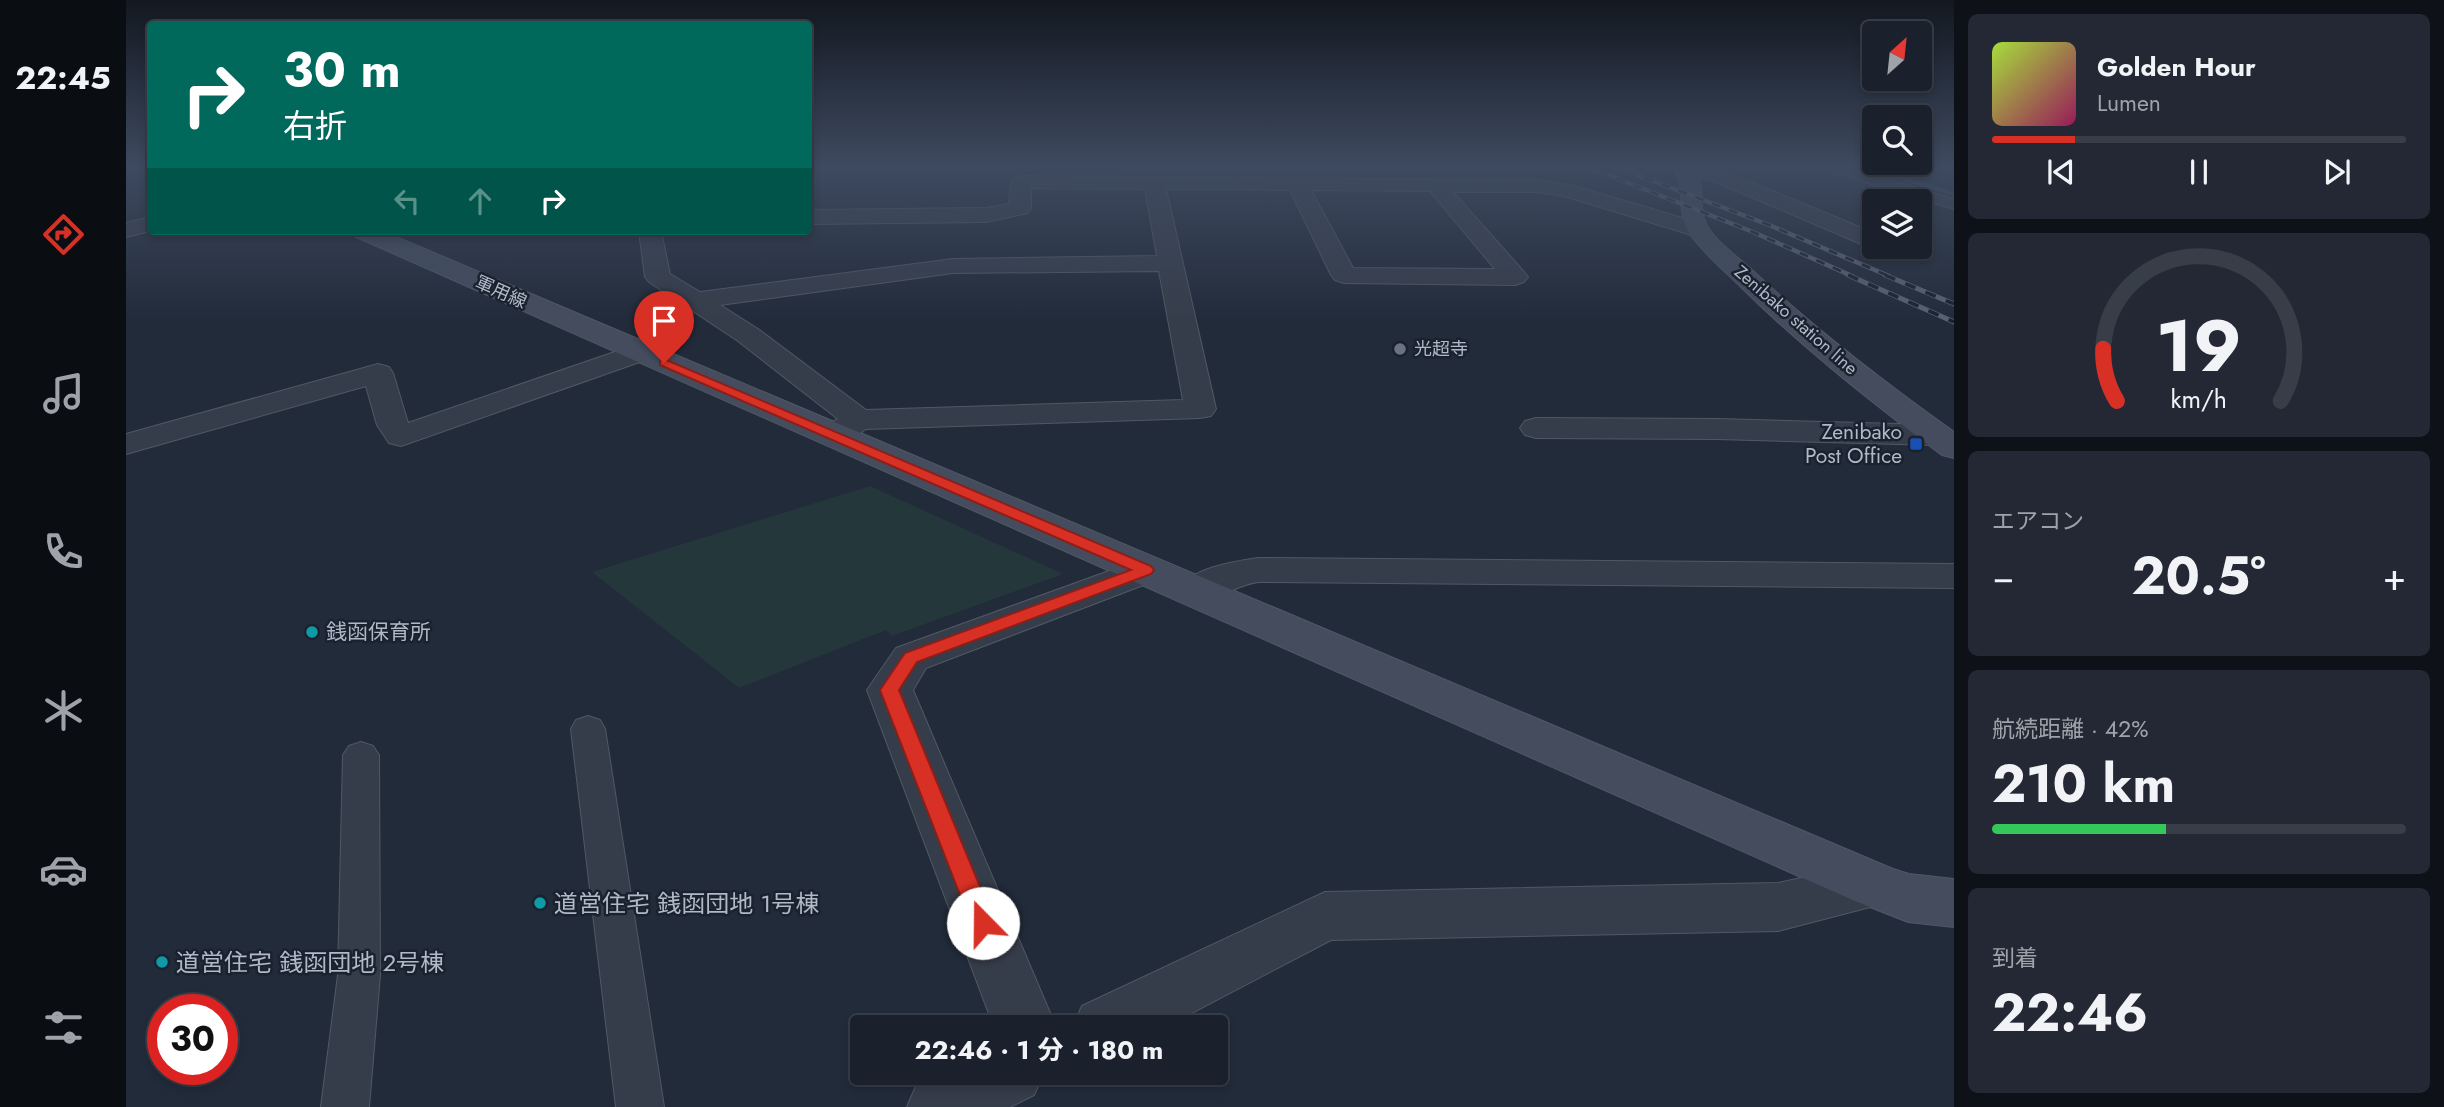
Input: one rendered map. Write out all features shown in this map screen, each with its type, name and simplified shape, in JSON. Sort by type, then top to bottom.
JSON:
[{"type":"street","points":[[812,217],[838,217]]},
{"type":"street","points":[[651,235],[658,277],[748,335],[846,428],[1200,410],[1161,217]]},
{"type":"street","points":[[1314,217],[1344,275],[1515,276],[1463,217]]},
{"type":"street","points":[[1653,217],[1698,230]]},
{"type":"street","points":[[1692,217],[1698,230]]},
{"type":"street","points":[[1815,217],[1862,237]]},
{"type":"street","name":"Zenibako station line","points":[[1698,230],[1746,278],[1826,349],[1945,442]]},
{"type":"street","name":"軍用線","points":[[371,235],[640,352],[846,428],[1145,570],[1874,885],[1908,898],[1954,904]]},
{"type":"street","points":[[695,301],[953,266],[1171,264]]},
{"type":"street","points":[[126,444],[378,373],[393,425],[401,436],[640,352]]},
{"type":"street","points":[[1536,428],[1717,429],[1945,442]]},
{"type":"street","points":[[1020,1015],[890,690],[911,658],[1145,570]]},
{"type":"street","points":[[1195,592],[1232,574],[1258,570],[1954,576]]},
{"type":"street","points":[[1128,1015],[1325,916],[1778,907],[1874,885]]},
{"type":"street","points":[[940,1107],[987,1085]]},
{"type":"lane","points":[[588,729],[640,1107]]},
{"type":"lane","points":[[345,1107],[359,975],[361,755]]},
{"type":"green space","points":[[870,486],[1063,574],[892,636],[886,630],[739,688],[592,572]]},
{"type":"railway","points":[[1714,217],[1852,276]]},
{"type":"railway","points":[[1747,217],[1889,276]]},
{"type":"railway","points":[[1848,275],[1954,322]]},
{"type":"railway","points":[[1885,275],[1954,304]]},
{"type":"place","name":"光超寺","points":[[1400,349]]},
{"type":"place","name":"Zenibako Post Office","points":[[1916,444]]},
{"type":"place","name":"銭函保育所","points":[[312,632]]},
{"type":"place","name":"道営住宅 銭函団地 1号棟","points":[[540,903]]},
{"type":"place","name":"道営住宅 銭函団地 2号棟","points":[[162,962]]},
{"type":"route","points":[[664,363],[1145,570],[911,658],[890,690],[983,923]]}]
